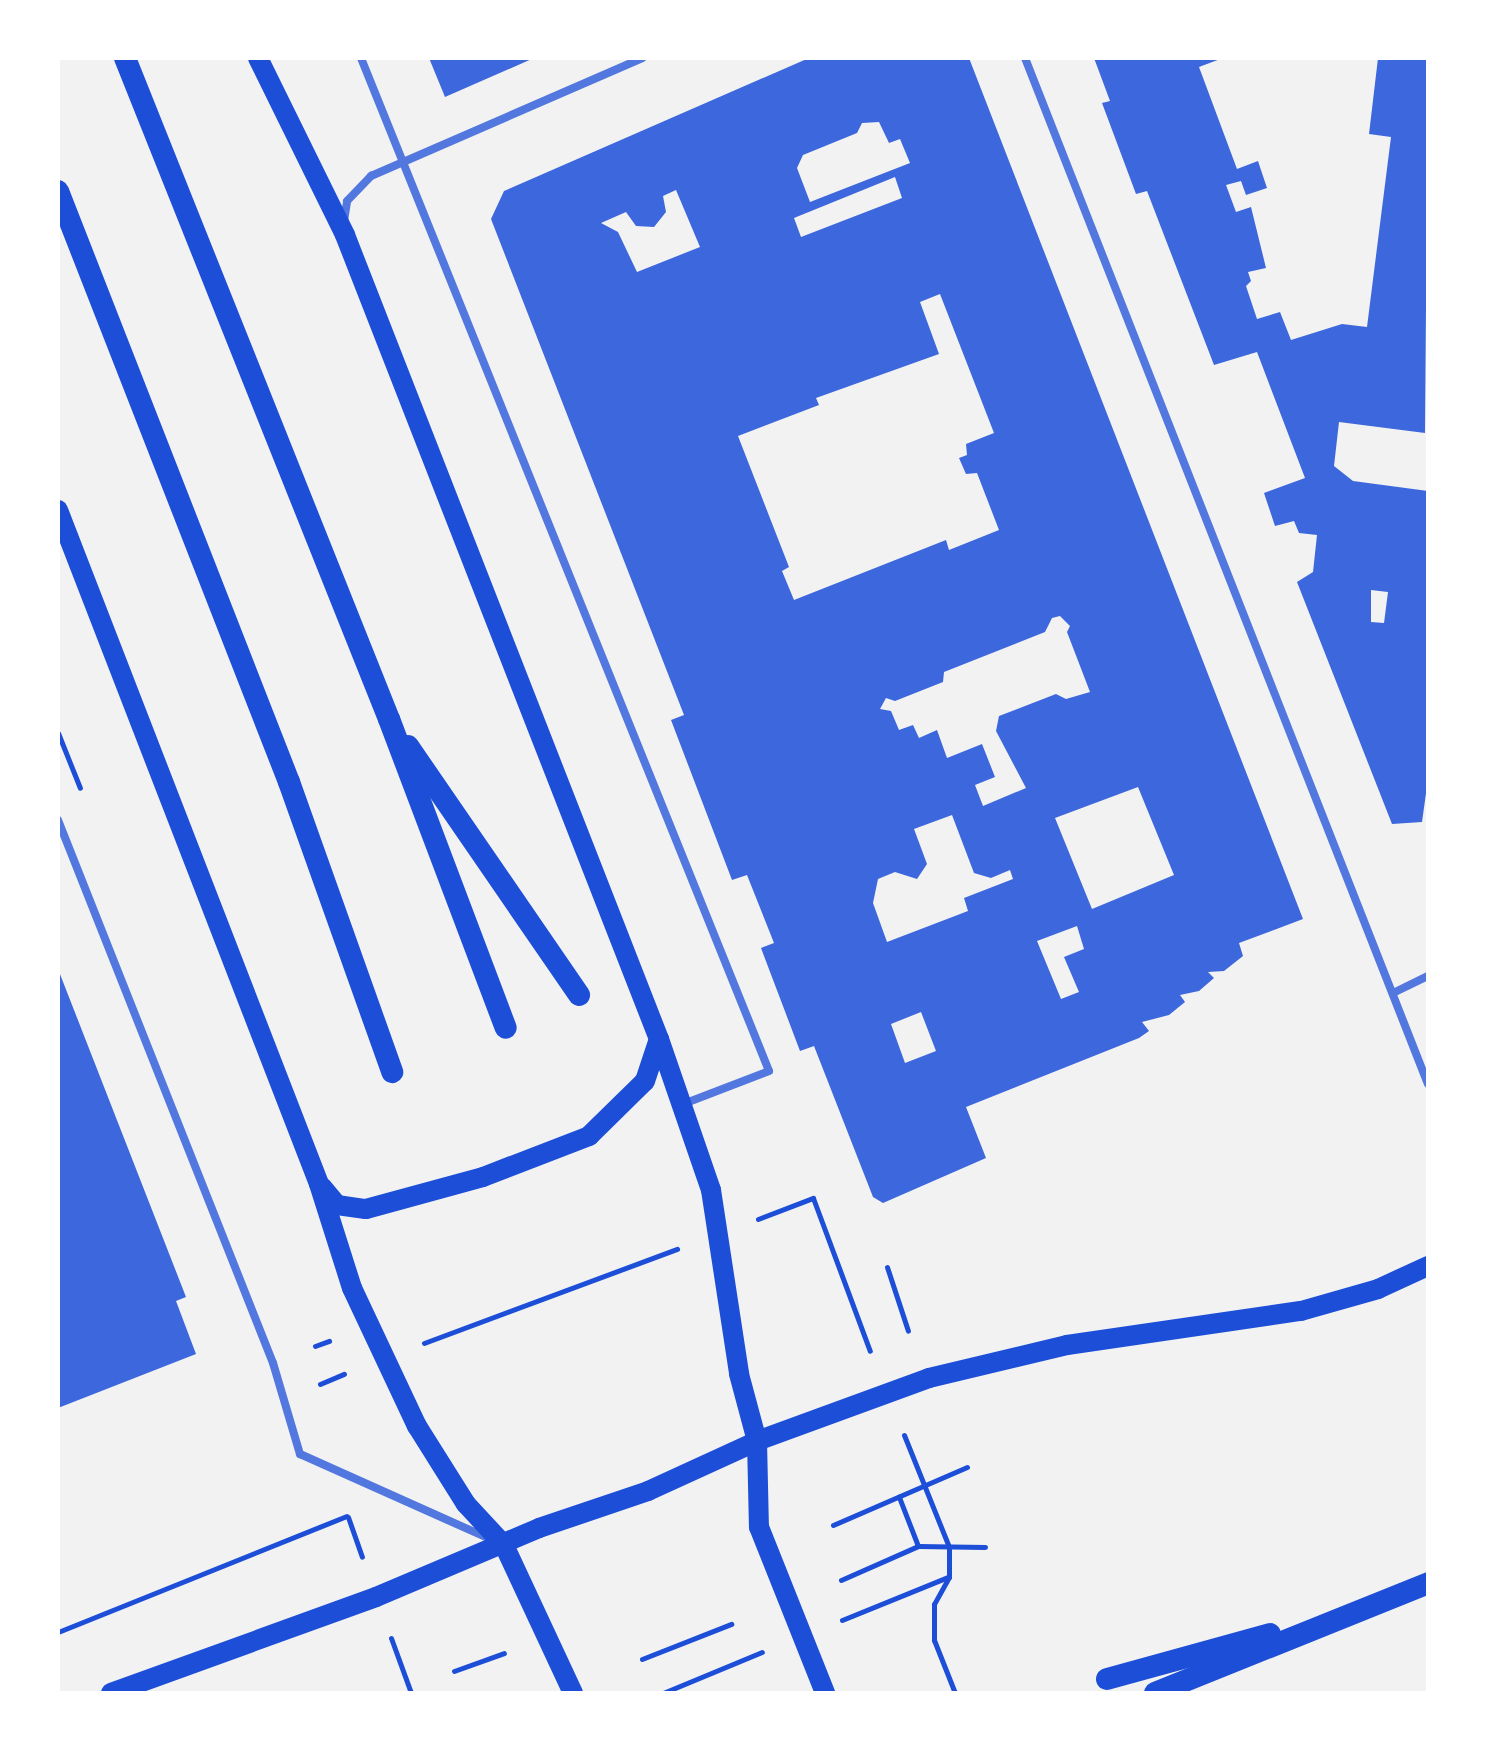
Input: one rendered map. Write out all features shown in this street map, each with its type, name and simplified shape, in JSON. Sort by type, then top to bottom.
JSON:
[{"type":"highway","points":[[125,58],[389,719],[506,1028]]},
{"type":"highway","points":[[58,191],[289,782],[392,1072]]},
{"type":"highway","points":[[389,719],[579,995]]},
{"type":"highway","points":[[1155,1693],[1428,1583]]},
{"type":"highway","points":[[1107,1679],[1379,1604]]},
{"type":"main road","points":[[258,58],[345,235],[659,1039],[711,1190],[739,1374],[757,1441],[759,1527],[825,1693]]},
{"type":"main road","points":[[58,510],[319,1184],[369,1325],[417,1426],[466,1504],[504,1545],[573,1693]]},
{"type":"main road","points":[[319,1184],[337,1205],[366,1209],[483,1177],[589,1136],[645,1081],[659,1039]]},
{"type":"main road","points":[[111,1693],[504,1545],[539,1528],[648,1491],[757,1441],[967,1366],[1067,1345],[1301,1311],[1378,1289],[1428,1266]]},
{"type":"street","points":[[361,58],[769,1071],[681,1105]]},
{"type":"street","points":[[345,235],[344,209],[352,194],[371,176],[642,58]]},
{"type":"street","points":[[1025,58],[1428,1084]]},
{"type":"street","points":[[58,820],[273,1363],[300,1454],[504,1545]]},
{"type":"street","points":[[1393,993],[1428,976]]},
{"type":"path","points":[[759,1219],[813,1198],[868,1346]]},
{"type":"path","points":[[413,1347],[685,1246]]},
{"type":"path","points":[[887,1267],[908,1331]]},
{"type":"path","points":[[310,1388],[359,1369]]},
{"type":"path","points":[[907,1442],[949,1547],[949,1577],[934,1604],[934,1640],[955,1693]]},
{"type":"path","points":[[833,1525],[967,1467]]},
{"type":"path","points":[[899,1497],[918,1546]]},
{"type":"path","points":[[58,1632],[347,1516],[362,1557]]},
{"type":"path","points":[[841,1580],[918,1546],[985,1547]]},
{"type":"path","points":[[854,1615],[949,1577]]},
{"type":"path","points":[[642,1659],[731,1624]]},
{"type":"path","points":[[391,1637],[411,1693]]},
{"type":"path","points":[[454,1671],[504,1653]]},
{"type":"path","points":[[663,1693],[746,1659]]},
{"type":"building","points":[[429,58],[534,58],[445,97]]},
{"type":"building","points":[[809,58],[969,58],[1303,919],[1239,943],[1243,956],[1224,971],[1208,972],[1214,978],[1199,991],[1180,995],[1185,1002],[1169,1015],[1142,1022],[1149,1031],[1139,1038],[966,1107],[986,1158],[883,1203],[873,1197],[814,1046],[800,1051],[761,948],[774,943],[747,875],[732,880],[671,720],[684,715],[491,219],[504,191]],"holes":[[[879,122],[889,143],[900,139],[910,163],[810,202],[797,168],[803,155],[857,133],[862,123]],[[895,177],[902,198],[801,237],[794,218]],[[676,190],[700,247],[637,272],[618,232],[601,223],[626,212],[636,226],[654,227],[666,212],[663,196]],[[940,294],[994,433],[966,444],[967,455],[959,458],[966,474],[977,473],[999,530],[949,550],[946,540],[794,600],[782,571],[789,567],[738,436],[819,405],[816,398],[939,354],[920,302]],[[1060,616],[1070,626],[1067,632],[1090,692],[1066,699],[1056,694],[999,716],[996,731],[1026,788],[983,806],[975,785],[995,777],[982,744],[947,758],[937,730],[919,738],[913,725],[899,730],[891,711],[880,709],[886,698],[895,701],[943,682],[944,672],[1045,632],[1052,618]],[[1138,787],[1174,875],[1092,909],[1055,818]],[[952,815],[974,873],[991,878],[1010,870],[1013,879],[964,898],[968,911],[887,942],[873,903],[878,879],[895,872],[917,879],[927,864],[914,829]],[[1077,926],[1084,949],[1064,957],[1079,992],[1061,999],[1037,941]],[[921,1012],[936,1051],[905,1063],[891,1024]]]},
{"type":"building","points":[[1094,58],[1223,58],[1199,67],[1237,169],[1258,161],[1267,188],[1246,195],[1241,181],[1226,185],[1236,212],[1251,207],[1266,268],[1248,272],[1251,281],[1246,286],[1257,319],[1280,312],[1291,340],[1342,324],[1367,327],[1391,137],[1369,134],[1378,58],[1428,58],[1425,433],[1339,422],[1334,466],[1353,481],[1428,491],[1428,779],[1422,822],[1392,824],[1297,582],[1313,572],[1317,535],[1299,533],[1294,521],[1275,526],[1264,493],[1305,478],[1257,352],[1214,365],[1147,191],[1136,194],[1102,103],[1110,101]],"holes":[[[1371,590],[1388,592],[1384,623],[1371,622]]]},
{"type":"building","points":[[58,969],[186,1297],[176,1301],[196,1354],[58,1408]]}]
